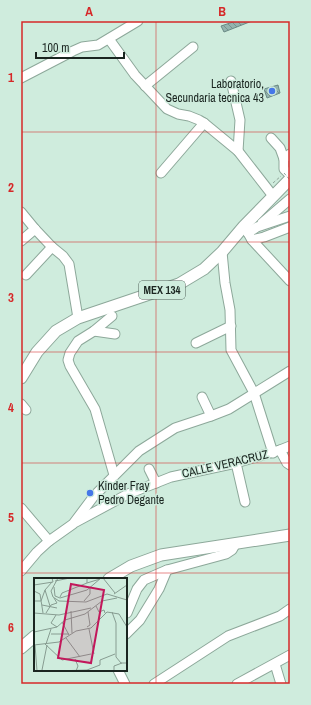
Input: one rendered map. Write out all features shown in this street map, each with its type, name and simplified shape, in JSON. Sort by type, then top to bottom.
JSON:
[{"type":"main road","name":"MEX 134","points":[[21,378],[37,352],[56,331],[78,318],[179,284],[204,269],[222,252],[248,233],[269,192],[288,177]]},
{"type":"main road","points":[[111,578],[131,566],[160,555],[290,535]]},
{"type":"main road","points":[[21,648],[34,637]]},
{"type":"street","points":[[21,78],[82,47],[98,45],[138,21]]},
{"type":"street","points":[[109,38],[134,75],[167,109],[178,114],[189,116],[204,123],[238,151],[269,192]]},
{"type":"street","points":[[145,86],[193,47]]},
{"type":"street","points":[[231,81],[240,120],[238,151]]},
{"type":"street","points":[[160,173],[204,123]]},
{"type":"street","points":[[271,138],[287,156],[284,169],[288,177]]},
{"type":"street","points":[[248,233],[269,218],[290,199]]},
{"type":"street","points":[[21,212],[52,248],[63,256],[69,264],[78,318]]},
{"type":"street","points":[[257,226],[290,216]]},
{"type":"street","points":[[248,233],[264,237],[290,227]]},
{"type":"street","points":[[21,241],[35,229]]},
{"type":"street","points":[[248,233],[290,281]]},
{"type":"street","points":[[26,275],[52,248]]},
{"type":"street","points":[[222,252],[231,326],[231,350],[254,393],[277,451],[290,465]]},
{"type":"street","points":[[112,316],[94,331],[78,341],[70,353],[68,360],[95,409],[114,475]]},
{"type":"street","points":[[196,343],[231,326]]},
{"type":"street","points":[[94,331],[115,334]]},
{"type":"street","points":[[21,571],[37,552],[49,541],[73,524],[87,505],[114,475],[139,451],[175,428],[229,409],[290,370]]},
{"type":"street","points":[[202,397],[211,416]]},
{"type":"street","name":"CALLE VERACRUZ","points":[[73,524],[128,494],[156,483],[190,472],[236,463],[290,446]]},
{"type":"street","points":[[236,463],[245,502]]},
{"type":"street","points":[[149,469],[156,483]]},
{"type":"street","points":[[21,508],[49,541]]},
{"type":"street","points":[[128,613],[137,589],[144,580],[168,570],[226,554],[232,550],[236,544]]},
{"type":"street","points":[[127,633],[140,620],[168,570]]},
{"type":"street","points":[[154,684],[228,636],[280,616],[290,609]]},
{"type":"street","points":[[237,684],[290,655]]},
{"type":"street","points":[[275,664],[281,684]]},
{"type":"street","points":[[118,671],[124,684]]},
{"type":"path","points":[[269,192],[288,177]]},
{"type":"building","points":[[236,21],[252,21],[224,32],[221,26]]},
{"type":"building","name":"Laboratorio, Secundaria tecnica 43","points":[[278,85],[280,93],[267,98],[264,89]]},
{"type":"place","name":"Laboratorio, Secundaria tecnica 43","points":[[272,91]]},
{"type":"place","name":"Kinder Fray Pedro Degante","points":[[90,493]]}]
